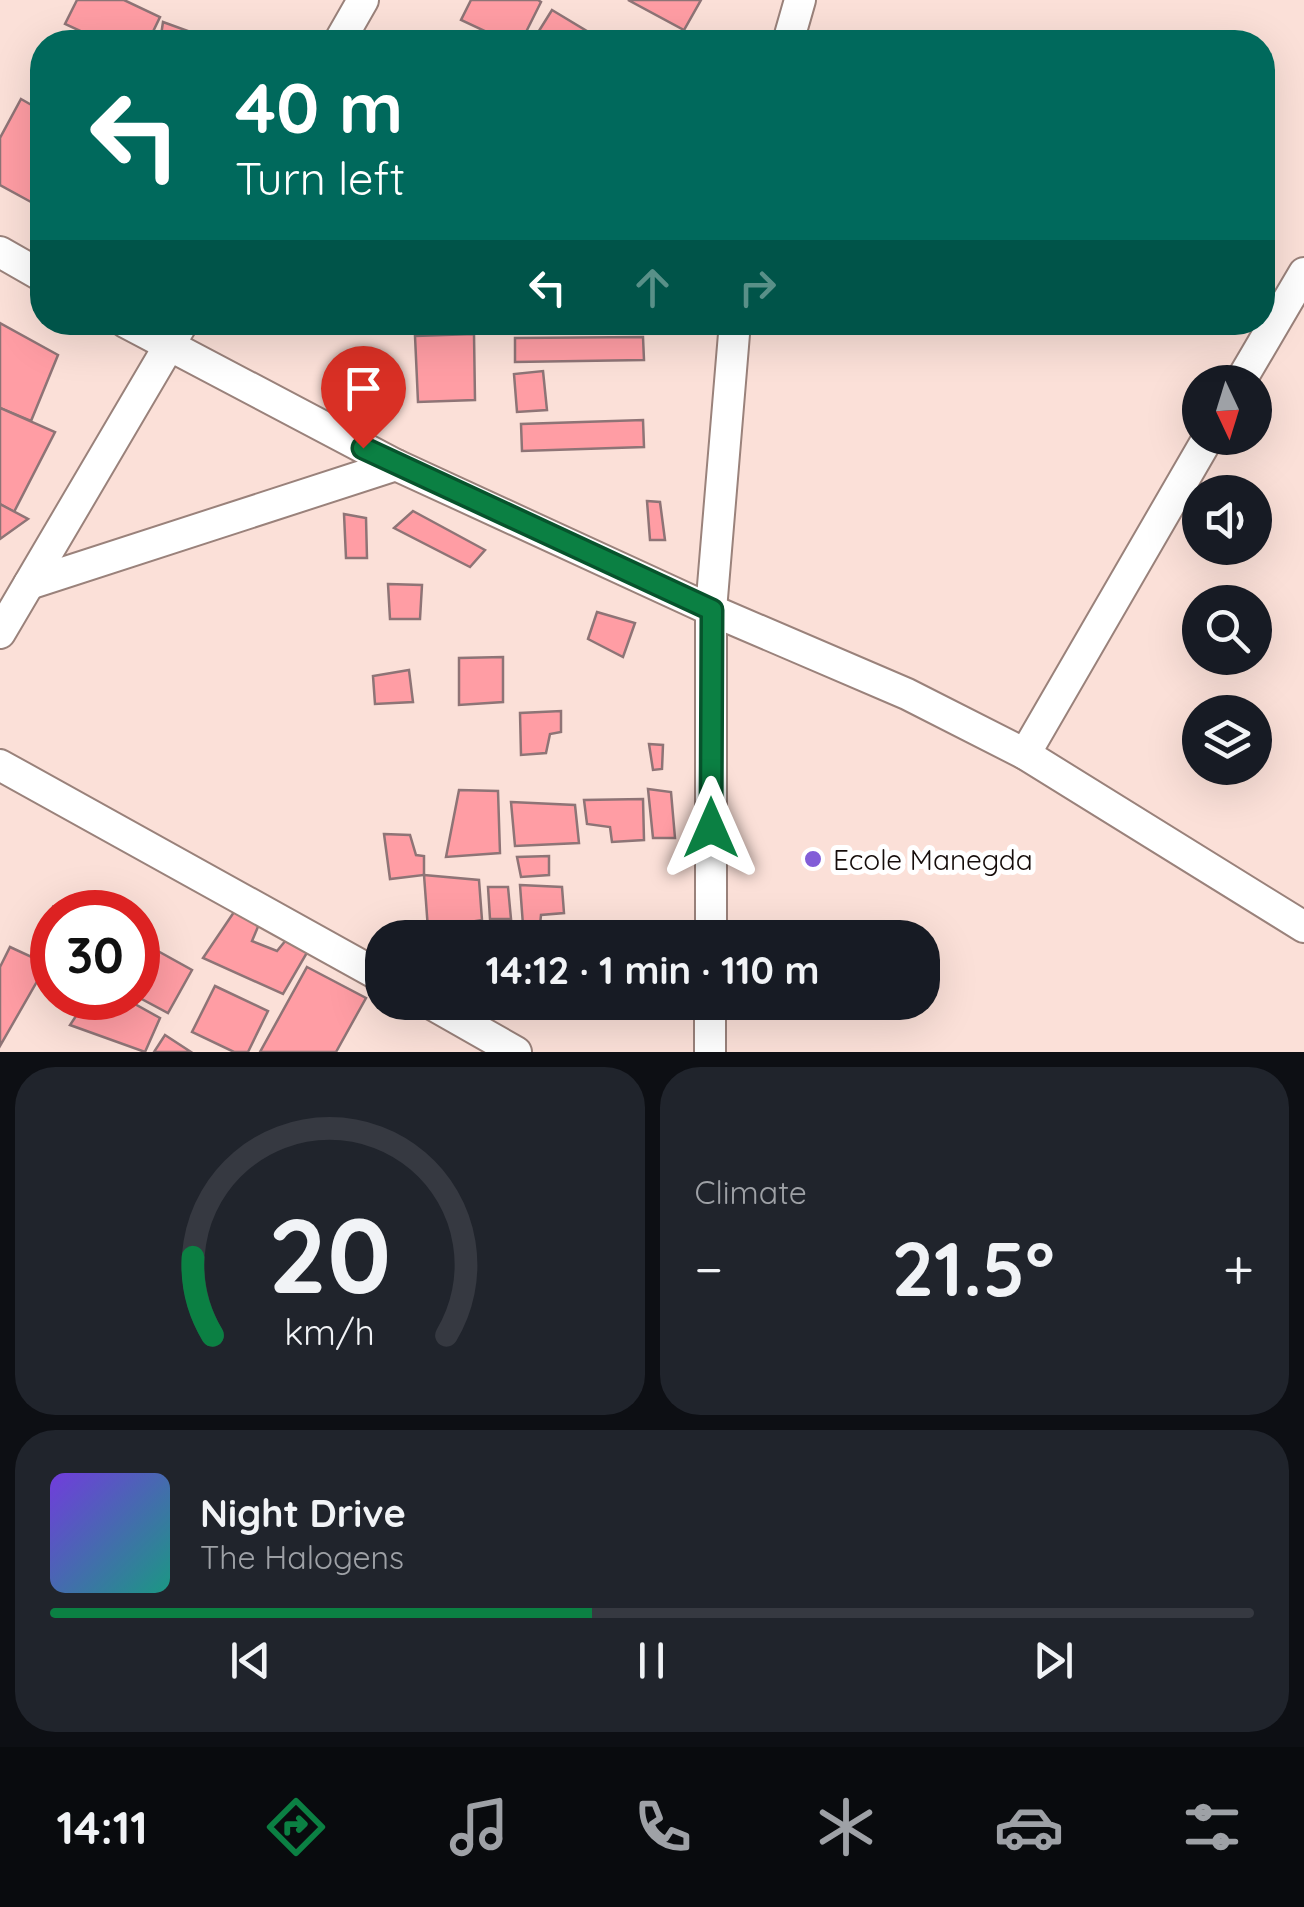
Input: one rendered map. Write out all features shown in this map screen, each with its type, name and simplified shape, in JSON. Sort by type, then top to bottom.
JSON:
[{"type":"street","points":[[346,30],[363,0]]},
{"type":"street","points":[[791,30],[800,0]]},
{"type":"street","points":[[0,252],[30,269]]},
{"type":"street","points":[[1275,322],[1304,272]]},
{"type":"street","points":[[0,632],[176,335],[396,465],[712,610],[907,694],[1025,754],[1304,927]]},
{"type":"street","points":[[710,920],[712,610],[733,335]]},
{"type":"street","points":[[1250,365],[1267,335]]},
{"type":"street","points":[[1025,754],[1198,455]]},
{"type":"street","points":[[28,584],[396,465]]},
{"type":"street","points":[[0,764],[365,968]]},
{"type":"street","points":[[460,1020],[516,1052]]},
{"type":"street","points":[[710,1020],[710,1052]]},
{"type":"building","points":[[77,0],[124,0],[160,17],[154,30],[78,30],[65,24]]},
{"type":"building","points":[[471,0],[541,2],[527,30],[482,30],[461,20]]},
{"type":"building","points":[[628,0],[701,0],[684,30]]},
{"type":"building","points":[[552,10],[585,30],[540,30]]},
{"type":"building","points":[[163,22],[185,30],[162,30]]},
{"type":"building","points":[[21,99],[30,104],[30,201],[0,185],[0,138]]},
{"type":"building","points":[[0,323],[58,355],[31,421],[0,408]]},
{"type":"building","points":[[474,335],[475,400],[418,402],[415,336]]},
{"type":"building","points":[[643,337],[644,360],[515,362],[515,338]]},
{"type":"building","points":[[543,371],[547,410],[517,412],[514,374]]},
{"type":"building","points":[[0,408],[55,432],[14,512],[0,504]]},
{"type":"building","points":[[643,420],[644,447],[522,451],[521,424]]},
{"type":"building","points":[[647,501],[660,502],[665,540],[650,540]]},
{"type":"building","points":[[0,504],[28,519],[0,539]]},
{"type":"building","points":[[413,511],[485,550],[470,567],[394,528]]},
{"type":"building","points":[[344,514],[366,518],[367,558],[346,558]]},
{"type":"building","points":[[388,584],[422,585],[420,619],[390,619]]},
{"type":"building","points":[[597,612],[635,623],[623,657],[588,639]]},
{"type":"building","points":[[503,657],[503,702],[459,705],[459,658]]},
{"type":"building","points":[[409,670],[413,702],[375,704],[373,676]]},
{"type":"building","points":[[561,711],[561,732],[550,734],[546,753],[521,755],[520,713]]},
{"type":"building","points":[[649,744],[663,745],[662,769],[653,770]]},
{"type":"building","points":[[648,789],[671,792],[675,838],[653,838]]},
{"type":"building","points":[[459,790],[498,791],[500,853],[446,857]]},
{"type":"building","points":[[643,799],[644,840],[612,842],[610,827],[587,824],[584,800]]},
{"type":"building","points":[[511,802],[575,805],[579,843],[515,846]]},
{"type":"building","points":[[384,834],[410,835],[416,855],[424,856],[424,875],[390,879]]},
{"type":"building","points":[[549,856],[549,875],[521,877],[517,857]]},
{"type":"building","points":[[424,875],[479,880],[482,920],[427,920]]},
{"type":"building","points":[[520,885],[562,887],[564,913],[523,920]]},
{"type":"building","points":[[488,887],[508,887],[511,919],[490,919]]},
{"type":"building","points":[[234,912],[260,922],[252,941],[277,951],[291,934],[312,944],[283,994],[203,958]]},
{"type":"building","points":[[10,947],[30,956],[30,994],[0,1046],[0,967]]},
{"type":"building","points":[[160,952],[192,970],[168,1013],[160,1009]]},
{"type":"building","points":[[307,967],[365,997],[336,1052],[260,1052]]},
{"type":"building","points":[[215,986],[268,1011],[248,1052],[234,1052],[192,1032]]},
{"type":"building","points":[[73,1020],[159,1020],[145,1052],[70,1025]]},
{"type":"building","points":[[165,1035],[191,1052],[154,1052]]},
{"type":"place","name":"Ecole Manegda","points":[[813,859]]},
{"type":"route","points":[[363,448],[712,610],[711,828]]}]
